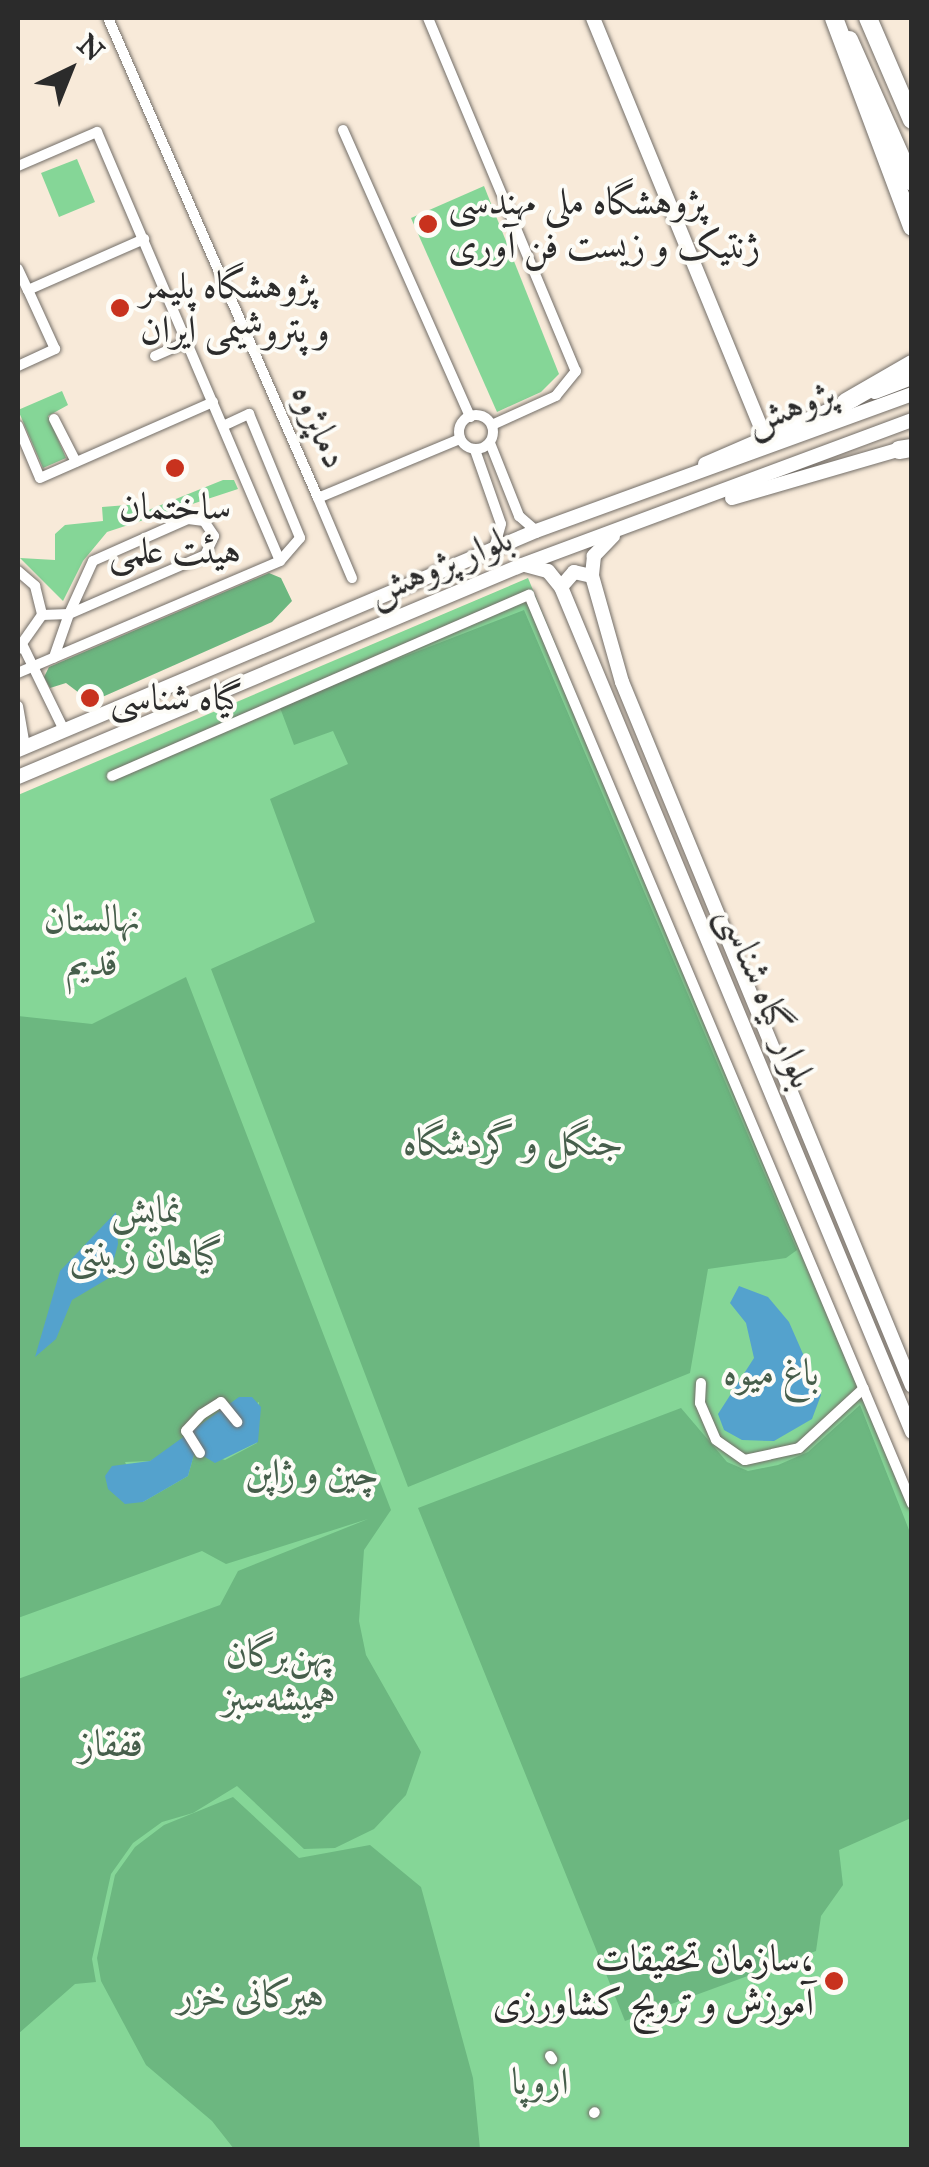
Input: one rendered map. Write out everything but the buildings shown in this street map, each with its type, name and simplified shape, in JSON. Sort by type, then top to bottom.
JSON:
[{"type":"highway","points":[[836,18],[912,182]]},
{"type":"highway","points":[[836,18],[912,228]]},
{"type":"highway","points":[[868,18],[912,120]]},
{"type":"highway","points":[[877,18],[912,89]]},
{"type":"highway","points":[[846,402],[912,364]]},
{"type":"street","name":"دماپژوه","points":[[108,18],[318,498],[460,439]]},
{"type":"street","points":[[343,130],[470,417],[492,425],[556,396],[576,372],[428,18]]},
{"type":"street","points":[[593,18],[764,435]]},
{"type":"street","points":[[18,166],[98,132],[280,561]]},
{"type":"street","points":[[28,290],[144,239]]},
{"type":"street","points":[[18,269],[54,350],[18,366]]},
{"type":"street","points":[[154,356],[188,340]]},
{"type":"street","points":[[673,480],[764,435],[912,378]]},
{"type":"street","name":"پژوهش","points":[[718,467],[912,394]]},
{"type":"street","points":[[18,426],[40,478],[213,402]]},
{"type":"street","points":[[18,673],[280,561],[300,538],[249,414],[223,426]]},
{"type":"street","points":[[470,417],[460,428],[460,439],[475,450],[501,524],[494,548]]},
{"type":"street","points":[[54,418],[76,462]]},
{"type":"street","name":"بلوار پژوهش","points":[[18,777],[522,565],[702,502],[912,420]]},
{"type":"street","points":[[492,425],[490,443],[520,516],[536,531]]},
{"type":"street","points":[[475,450],[490,443]]},
{"type":"street","points":[[702,502],[780,487],[907,448]]},
{"type":"street","name":"بلوار پژوهش","points":[[21,748],[536,531],[718,467]]},
{"type":"street","points":[[318,498],[352,578]]},
{"type":"street","points":[[42,615],[69,614],[204,554],[214,536],[204,520],[188,519],[93,561],[69,614],[54,656]]},
{"type":"street","points":[[522,565],[548,571],[562,587],[574,572],[592,576],[594,556],[620,530]]},
{"type":"street","points":[[18,571],[35,586],[42,615],[20,648],[64,730]]},
{"type":"street","name":"بلوار گیاه شناسی","points":[[592,576],[622,682],[912,1386]]},
{"type":"street","name":"بلوار گیاه شناسی","points":[[562,587],[912,1432]]},
{"type":"street","points":[[112,776],[529,594],[912,1504]]},
{"type":"street","points":[[18,706],[21,748]]},
{"type":"street","points":[[701,1383],[700,1403],[716,1440],[744,1460],[799,1448],[864,1388]]},
{"type":"street","points":[[200,1453],[188,1435],[202,1414],[222,1404],[235,1419]]},
{"type":"green space","points":[[77,159],[95,202],[59,217],[41,173]]},
{"type":"green space","points":[[484,186],[559,374],[541,392],[497,412],[411,218]]},
{"type":"green space","points":[[62,391],[68,405],[48,416],[66,458],[43,468],[18,410]]},
{"type":"green space","points":[[223,480],[234,480],[238,489],[107,532],[83,561],[63,601],[20,558],[55,560],[55,534],[65,525],[103,521],[102,507],[140,504],[146,511]]},
{"type":"green space","points":[[269,573],[281,578],[292,601],[272,622],[91,702],[66,683],[50,688],[44,677],[49,667]]},
{"type":"green space","points":[[528,578],[911,1502],[911,2149],[18,2149],[18,795]]},
{"type":"green space","name":"جنگل و گردشگاه","points":[[524,610],[797,1250],[786,1258],[708,1269],[690,1373],[408,1487],[211,969],[315,922],[270,799],[348,764],[333,731],[294,745],[279,705]]},
{"type":"green space","points":[[186,977],[391,1510],[364,1550],[359,1621],[366,1655],[421,1752],[406,1795],[374,1829],[335,1848],[304,1849],[237,1786],[193,1813],[162,1822],[133,1843],[111,1874],[92,1959],[96,1982],[75,1984],[18,2034],[18,1679],[220,1605],[238,1571],[368,1519],[226,1564],[202,1551],[18,1618],[18,1016],[92,1024]],"holes":[[[259,1402],[257,1443],[225,1460],[195,1451],[188,1476],[143,1502],[125,1462],[150,1461]]]},
{"type":"green space","points":[[860,1405],[911,1535],[911,1818],[839,1850],[843,1885],[821,1916],[816,1951],[625,2021],[418,1508],[681,1408],[727,1462],[748,1471],[778,1465],[808,1452]]},
{"type":"green space","name":"هیرکانی خزر","points":[[233,1797],[299,1858],[370,1845],[421,1887],[473,2078],[480,2149],[234,2149],[212,2121],[146,2065],[101,1981],[97,1958],[115,1875],[135,1847],[164,1825]]},
{"type":"water","points":[[116,1212],[118,1244],[109,1278],[72,1300],[56,1339],[35,1357],[60,1271]]},
{"type":"water","points":[[739,1286],[768,1297],[789,1322],[821,1395],[812,1419],[774,1441],[742,1440],[724,1430],[718,1414],[754,1358],[746,1323],[730,1303]]},
{"type":"water","points":[[239,1397],[252,1397],[261,1407],[258,1442],[215,1463],[195,1451],[188,1476],[143,1502],[125,1504],[108,1489],[105,1476],[112,1466],[150,1461]]},
{"type":"place","name":"پژوهشگاه ملی مهندسی ژنتیک و زیست فن آوری","points":[[428,224]]},
{"type":"place","name":"پژوهشگاه پلیمر و پتروشیمی ایران","points":[[120,308]]},
{"type":"place","name":"ساختمان هیئت علمی","points":[[175,468]]},
{"type":"place","name":"گیاه شناسی","points":[[90,698]]},
{"type":"place","name":"سازمان تحقیقات، آموزش و ترویج کشاورزی","points":[[834,1981]]},
{"type":"park label","name":"نهالستان قدیم","points":[[92,941]]},
{"type":"park label","name":"نمایش گیاهان زینتی","points":[[146,1232]]},
{"type":"park label","name":"باغ میوه","points":[[771,1373]]},
{"type":"park label","name":"چین و ژاپن","points":[[312,1473]]},
{"type":"park label","name":"پهن‌برگان همیشه‌سبز","points":[[279,1676]]},
{"type":"park label","name":"قفقاز","points":[[111,1744]]},
{"type":"park label","name":"اروپا","points":[[540,2082]]}]
